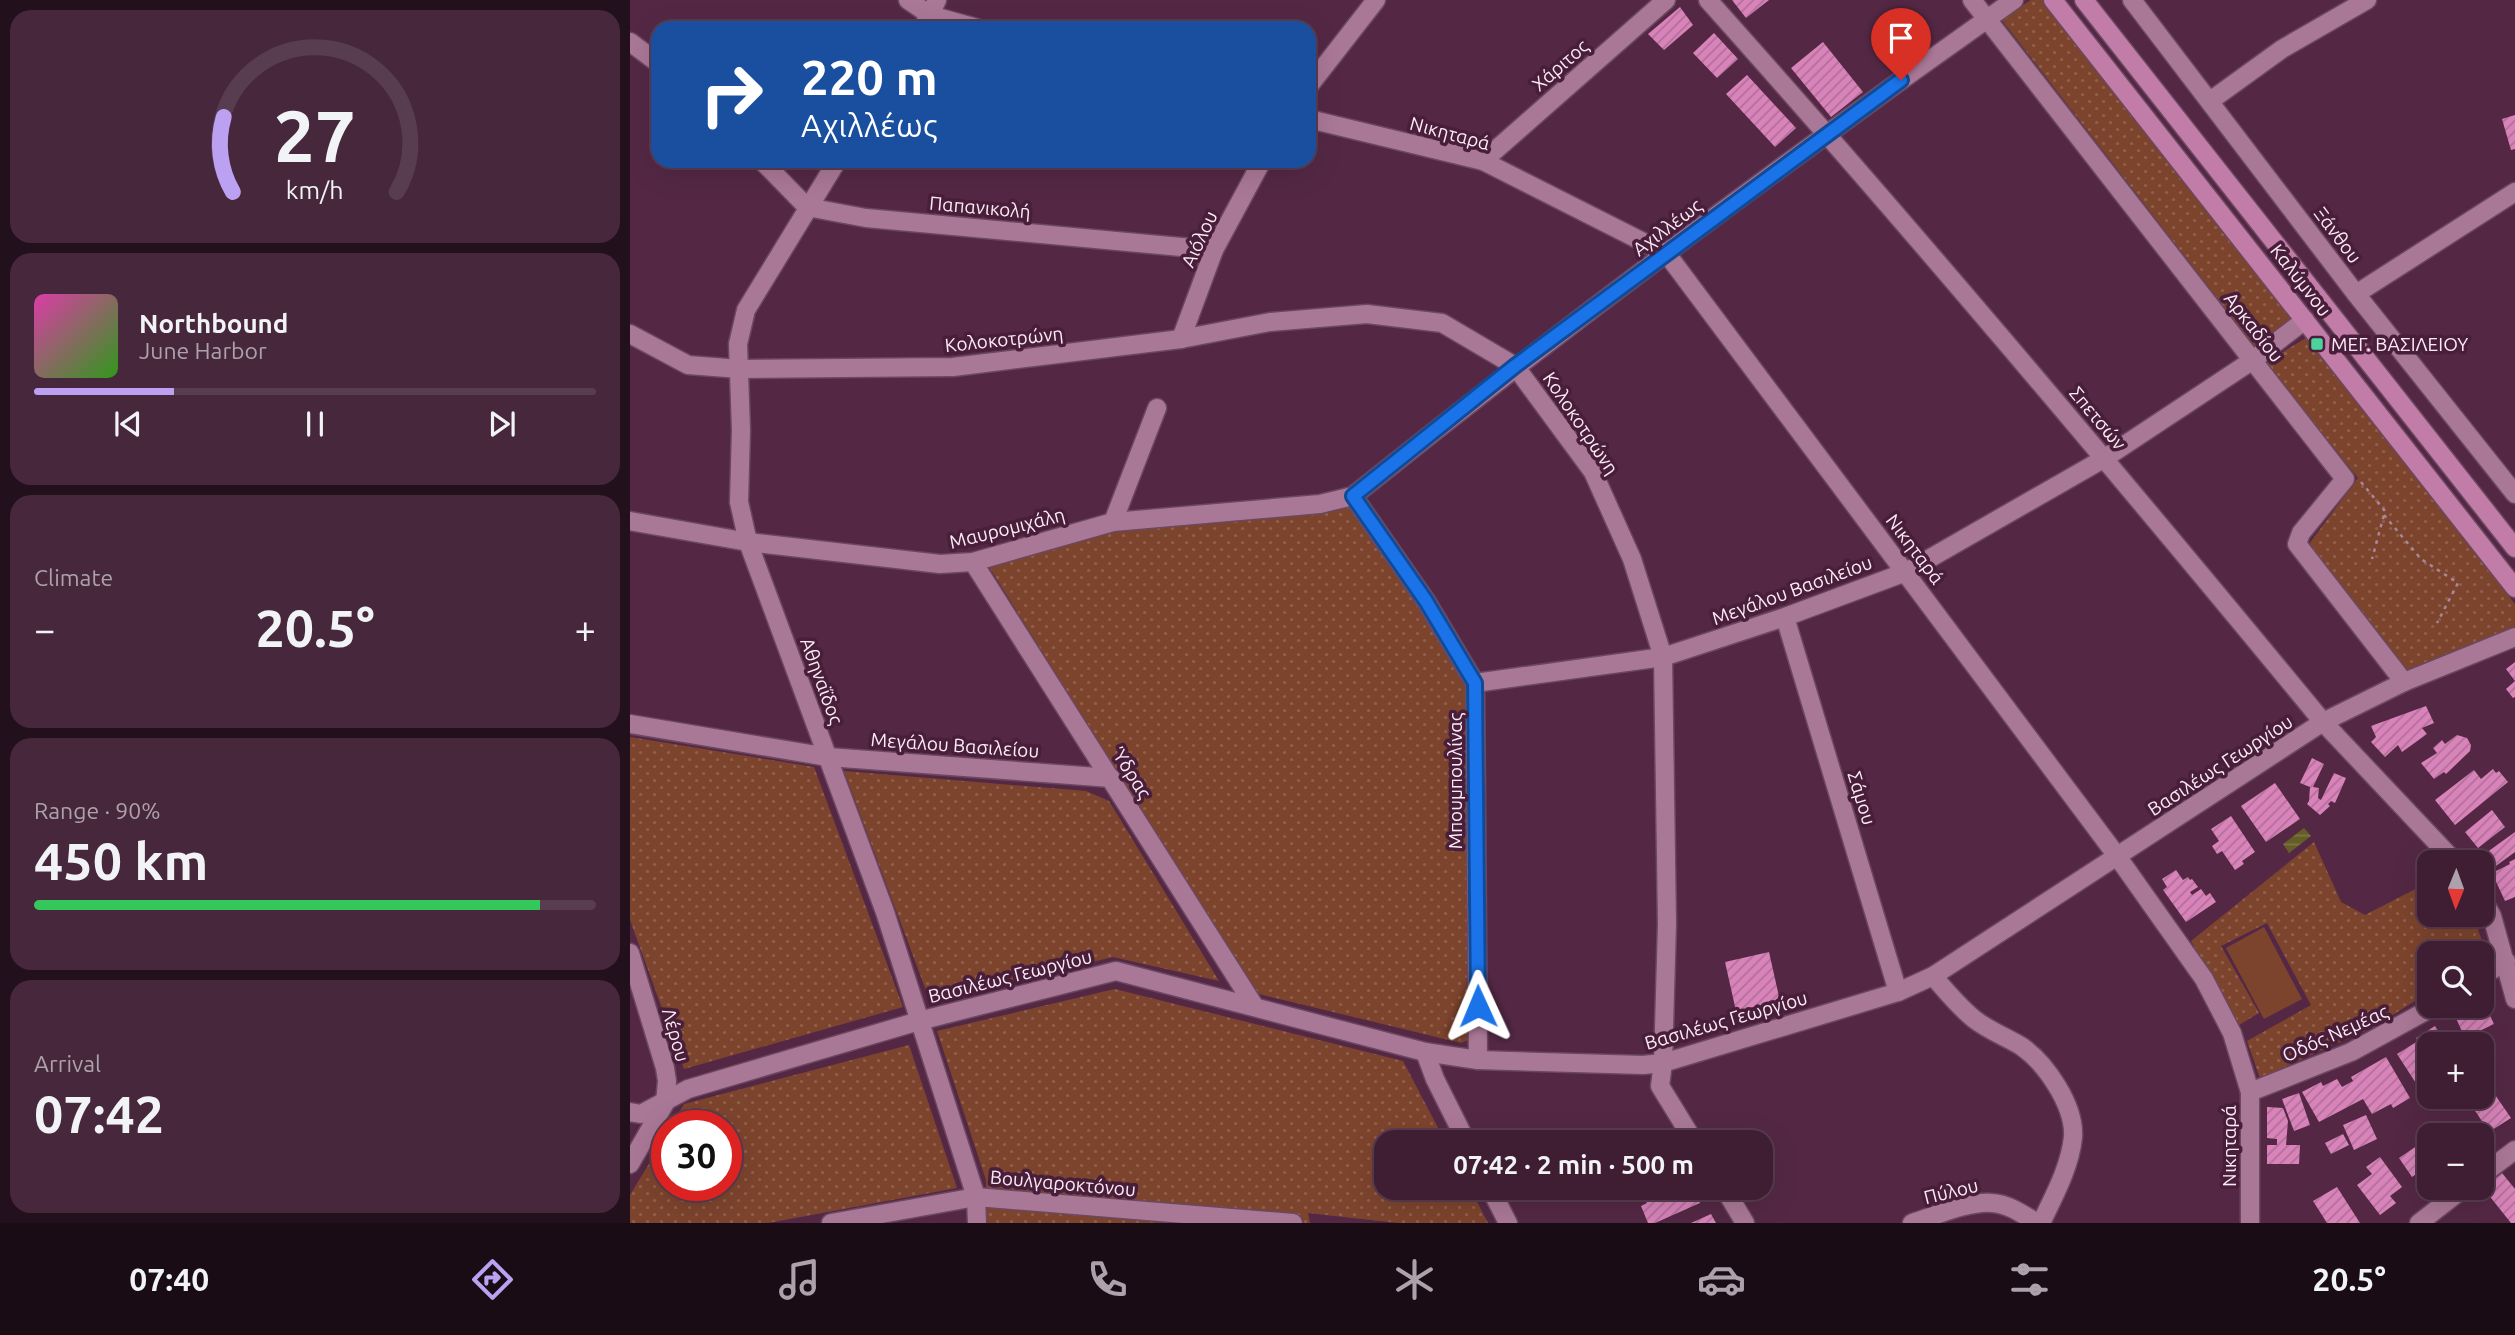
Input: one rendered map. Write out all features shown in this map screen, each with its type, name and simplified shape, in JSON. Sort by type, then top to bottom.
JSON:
[{"type":"main road","name":"Καλύμνου","points":[[2053,0],[2515,588]]},
{"type":"main road","name":"Καλύμνου","points":[[2084,0],[2515,548]]},
{"type":"street","points":[[908,0],[930,14],[954,21]]},
{"type":"street","points":[[1316,77],[1376,0]]},
{"type":"street","name":"Χάριτος","points":[[1483,161],[1666,0]]},
{"type":"street","name":"Σπετσών","points":[[1708,0],[1827,133],[2105,458],[2323,722],[2444,850]]},
{"type":"street","name":"Αρκαδίου","points":[[1972,0],[2339,471]]},
{"type":"street","name":"Αχιλλέως","points":[[1353,496],[1515,366],[1827,133],[2014,0]]},
{"type":"street","name":"Ξάνθου","points":[[2132,0],[2356,294],[2515,494]]},
{"type":"street","points":[[2210,101],[2282,49],[2367,0]]},
{"type":"street","points":[[633,50],[651,59]]},
{"type":"street","name":"Νικηταρά","points":[[1316,121],[1483,161],[1667,254],[2117,856],[2204,979],[2232,1034],[2250,1092],[2250,1223]]},
{"type":"street","points":[[769,168],[807,207]]},
{"type":"street","name":"Αθηναΐδος","points":[[832,168],[746,310],[738,344],[741,429],[739,502],[748,542],[885,912],[976,1197],[977,1223]]},
{"type":"street","name":"Αιόλου","points":[[1181,338],[1214,250],[1258,168]]},
{"type":"street","points":[[2356,294],[2515,192]]},
{"type":"street","name":"Παπανικολή","points":[[807,207],[866,218],[1214,250]]},
{"type":"street","name":"Κολοκοτρώνη","points":[[630,334],[688,365],[740,369],[953,367],[1181,338],[1270,322],[1367,314],[1442,323],[1515,366],[1593,472],[1632,559],[1663,657],[1667,924],[1660,1086],[1687,1130]]},
{"type":"street","name":"Μεγάλου Βασιλείου","points":[[1475,683],[1663,657],[1785,617],[1906,572],[2105,458],[2253,360],[2305,320]]},
{"type":"street","points":[[1113,522],[1157,408]]},
{"type":"street","points":[[2339,471],[2345,479],[2301,533],[2298,544],[2404,682]]},
{"type":"street","points":[[1353,496],[1426,601],[1475,683]]},
{"type":"street","name":"Μαυρομιχάλη","points":[[630,521],[748,542],[940,565],[972,562],[1113,522],[1320,504],[1353,496]]},
{"type":"street","name":"Ύδρας","points":[[972,562],[1255,1007]]},
{"type":"street","name":"Σάμου","points":[[1785,617],[1898,992]]},
{"type":"street","name":"Βασιλέως Γεωργίου","points":[[630,1112],[641,1114],[688,1089],[919,1021],[1116,971],[1425,1052],[1478,1060],[1643,1065],[1662,1063],[1898,992],[1933,975],[2323,722],[2404,682],[2515,637]]},
{"type":"street","name":"Μπουμπουλίνας","points":[[1475,683],[1478,1060]]},
{"type":"street","name":"Μεγάλου Βασιλείου","points":[[630,724],[828,757],[1111,778]]},
{"type":"street","points":[[2494,923],[2515,999]]},
{"type":"street","name":"Λέρου","points":[[630,953],[667,1081],[665,1103],[630,1164]]},
{"type":"street","points":[[2494,968],[2505,961]]},
{"type":"street","points":[[1933,975],[1958,1007],[2024,1048],[2050,1076],[2067,1101],[2073,1135],[2067,1164],[2039,1223]]},
{"type":"street","name":"Οδóς Νεμέας","points":[[2250,1092],[2351,1052],[2417,1016]]},
{"type":"street","points":[[1425,1052],[1460,1130]]},
{"type":"street","points":[[2494,1166],[2515,1150]]},
{"type":"street","name":"Βουλγαροκτόνου","points":[[831,1223],[976,1197],[1293,1223]]},
{"type":"street","points":[[1496,1200],[1508,1223]]},
{"type":"street","points":[[1731,1200],[1745,1223]]},
{"type":"street","points":[[2419,1223],[2449,1200]]},
{"type":"street","name":"Πύλου","points":[[1912,1223],[1959,1208],[1992,1203],[2018,1211],[2039,1223]]},
{"type":"path","points":[[2339,471],[2363,483],[2385,511],[2372,559]]},
{"type":"path","points":[[2384,515],[2421,559],[2458,583],[2437,623]]},
{"type":"shaded area","points":[[2031,0],[2045,0],[2296,320],[2255,347],[2001,19]]},
{"type":"shaded area","points":[[2309,336],[2515,604],[2515,628],[2406,670],[2309,544],[2358,478],[2265,363]]},
{"type":"shaded area","points":[[1348,508],[1368,525],[1467,684],[1470,1039],[1461,1043],[1255,993],[988,565],[1113,528]]},
{"type":"shaded area","points":[[630,737],[814,767],[903,1007],[684,1069],[630,920]]},
{"type":"shaded area","points":[[844,771],[1086,791],[1109,801],[1219,981],[1113,957],[930,1001]]},
{"type":"shaded area","points":[[2304,828],[2311,836],[2289,853],[2283,844]]},
{"type":"shaded area","points":[[2314,842],[2341,902],[2365,915],[2417,888],[2417,928],[2478,928],[2482,941],[2417,941],[2417,1000],[2374,1027],[2260,1078],[2247,1041],[2311,1005],[2267,923],[2221,946],[2259,1013],[2239,1025],[2191,941]]},
{"type":"shaded area","points":[[2264,927],[2302,999],[2264,1019],[2226,948]]},
{"type":"shaded area","points":[[1115,989],[1403,1061],[1439,1130],[1374,1130],[1374,1200],[1476,1200],[1488,1223],[1398,1223],[1308,1213],[1310,1223],[987,1223],[986,1180],[937,1031]]},
{"type":"shaded area","points":[[909,1045],[957,1188],[768,1223],[630,1223],[630,1195],[651,1160],[651,1201],[742,1201],[742,1110],[681,1110],[684,1104]]},
{"type":"building","points":[[1732,0],[1769,0],[1746,18]]},
{"type":"building","points":[[1680,7],[1693,25],[1664,50],[1648,34]]},
{"type":"building","points":[[1714,33],[1738,59],[1717,78],[1693,53]]},
{"type":"building","points":[[1823,42],[1863,92],[1831,117],[1791,68]]},
{"type":"building","points":[[1747,75],[1796,128],[1775,147],[1726,94]]},
{"type":"building","points":[[2515,115],[2515,149],[2511,150],[2502,119]]},
{"type":"building","points":[[2515,662],[2515,681],[2506,669]]},
{"type":"building","points":[[2515,681],[2515,697],[2513,698],[2506,689]]},
{"type":"building","points":[[2426,706],[2434,723],[2422,728],[2427,734],[2402,752],[2398,745],[2385,757],[2371,742],[2376,737],[2371,726]]},
{"type":"building","points":[[2457,735],[2467,738],[2471,745],[2470,751],[2446,774],[2444,772],[2434,779],[2421,763],[2437,753],[2433,748],[2442,740],[2445,744]]},
{"type":"building","points":[[2312,758],[2324,764],[2313,787],[2319,788],[2318,798],[2321,800],[2334,773],[2346,778],[2335,803],[2331,801],[2328,804],[2330,806],[2320,815],[2307,804],[2310,787],[2300,783]]},
{"type":"building","points":[[2493,769],[2496,773],[2499,771],[2508,782],[2455,825],[2435,800],[2474,770],[2481,779]]},
{"type":"building","points":[[2275,783],[2300,819],[2266,842],[2241,806]]},
{"type":"building","points":[[2492,810],[2505,827],[2478,848],[2465,832]]},
{"type":"building","points":[[2231,816],[2255,852],[2235,870],[2222,851],[2217,854],[2212,846],[2219,841],[2211,829]]},
{"type":"building","points":[[2515,832],[2515,852],[2494,867],[2494,850],[2490,850]]},
{"type":"building","points":[[2515,859],[2515,897],[2505,901],[2494,872],[2510,864],[2509,862]]},
{"type":"building","points":[[2176,870],[2183,880],[2188,877],[2198,887],[2190,892],[2192,895],[2201,889],[2206,896],[2210,893],[2216,902],[2186,922],[2163,890],[2167,887],[2162,879]]},
{"type":"building","points":[[1769,952],[1780,1001],[1736,1011],[1725,962]]},
{"type":"building","points":[[2456,1018],[2491,1018],[2494,1024],[2477,1032],[2462,1032]]},
{"type":"building","points":[[2435,1026],[2439,1032],[2426,1032]]},
{"type":"building","points":[[2417,1042],[2417,1085],[2397,1054]]},
{"type":"building","points":[[2386,1057],[2410,1098],[2393,1108],[2391,1104],[2372,1114],[2363,1099],[2319,1122],[2302,1092],[2321,1082],[2323,1086],[2337,1079],[2342,1087],[2353,1081],[2351,1077]]},
{"type":"building","points":[[2299,1093],[2310,1125],[2294,1131],[2282,1099]]},
{"type":"building","points":[[2494,1093],[2511,1118],[2494,1129],[2494,1123],[2483,1123],[2474,1109],[2494,1109]]},
{"type":"building","points":[[2267,1107],[2283,1108],[2288,1121],[2286,1145],[2300,1145],[2299,1164],[2267,1164],[2267,1145],[2277,1145],[2277,1139],[2267,1138]]},
{"type":"building","points":[[2366,1115],[2377,1139],[2354,1150],[2343,1125]]},
{"type":"building","points":[[2343,1134],[2349,1145],[2331,1154],[2325,1143]]},
{"type":"building","points":[[2417,1146],[2417,1174],[2412,1177],[2399,1158]]},
{"type":"building","points":[[2380,1157],[2402,1187],[2390,1196],[2396,1203],[2380,1215],[2357,1185],[2372,1174],[2366,1167]]},
{"type":"building","points":[[2502,1173],[2515,1189],[2515,1223],[2511,1223],[2493,1200],[2494,1179]]},
{"type":"building","points":[[2337,1187],[2360,1223],[2327,1223],[2313,1201]]},
{"type":"building","points":[[1646,1200],[1699,1200],[1700,1203],[1655,1223],[1648,1223],[1641,1206],[1647,1203]]},
{"type":"building","points":[[1711,1214],[1716,1223],[1691,1223]]},
{"type":"place","name":"ΜΕΓ. ΒΑΣΙΛΕΙΟΥ","points":[[2317,344]]},
{"type":"route","points":[[1478,1006],[1475,683],[1426,601],[1353,496],[1515,366],[1901,80]]}]
